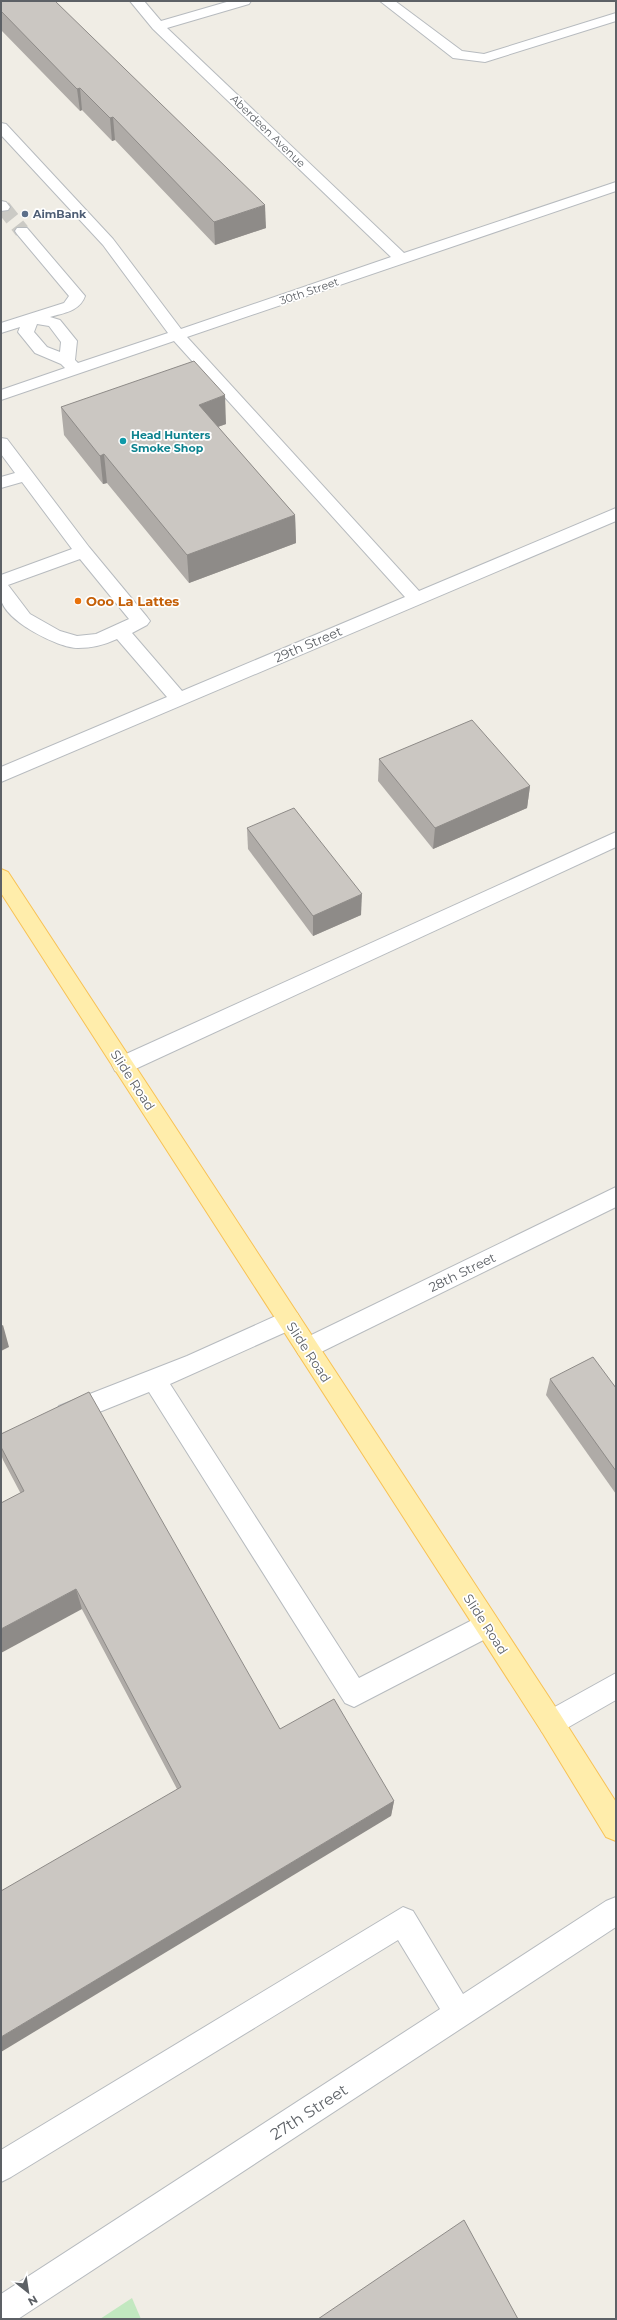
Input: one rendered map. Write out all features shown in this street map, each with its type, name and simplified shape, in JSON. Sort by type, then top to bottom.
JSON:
[{"type":"main road","name":"Slide Road","points":[[1,877],[551,1723],[616,1827]]},
{"type":"street","name":"Aberdeen Avenue","points":[[137,1],[158,26],[401,259]]},
{"type":"street","points":[[158,26],[244,1]]},
{"type":"street","points":[[387,1],[458,55],[484,58],[616,17]]},
{"type":"street","points":[[1,127],[108,242],[178,336],[416,598]]},
{"type":"street","name":"30th Street","points":[[1,396],[71,366],[178,336],[616,186]]},
{"type":"street","points":[[1,328],[69,306],[75,302],[77,296],[22,231]]},
{"type":"street","points":[[32,318],[54,323],[69,341],[71,366]]},
{"type":"street","points":[[32,318],[26,332],[40,350],[71,366]]},
{"type":"street","points":[[1,444],[26,474],[83,551],[141,621],[99,640],[78,642],[54,635],[24,618],[1,588]]},
{"type":"street","points":[[1,483],[26,474]]},
{"type":"street","name":"29th Street","points":[[1,775],[616,514]]},
{"type":"street","points":[[1,580],[83,551]]},
{"type":"street","points":[[120,631],[180,700]]},
{"type":"street","points":[[123,1065],[616,839]]},
{"type":"street","name":"28th Street","points":[[307,1348],[616,1196]]},
{"type":"street","points":[[44,1423],[195,1363],[288,1320]]},
{"type":"street","points":[[154,1379],[354,1694],[486,1625]]},
{"type":"street","points":[[551,1723],[616,1686]]},
{"type":"street","name":"27th Street","points":[[1,2312],[616,1911]]},
{"type":"street","points":[[1,2167],[403,1921],[459,2014]]},
{"type":"green space","points":[[132,2298],[141,2319],[100,2319]]},
{"type":"building","points":[[1,1],[55,1],[265,205],[214,222],[113,117],[110,118],[80,88],[77,89],[1,11]]},
{"type":"building","points":[[194,361],[225,395],[199,405],[295,515],[187,555],[104,454],[100,456],[61,407]]},
{"type":"building","points":[[472,720],[530,786],[435,828],[379,759]]},
{"type":"building","points":[[294,808],[362,894],[313,916],[247,828]]},
{"type":"building","points":[[593,1357],[616,1388],[616,1471],[550,1379]]},
{"type":"building","points":[[89,1392],[280,1729],[334,1699],[394,1801],[1,2037],[1,1891],[181,1787],[76,1589],[1,1629],[1,1503],[24,1491],[1,1447],[1,1434]]},
{"type":"building","points":[[464,2220],[518,2319],[318,2319]]},
{"type":"tunnel","points":[[3,207],[22,231]]},
{"type":"place","name":"AimBank","points":[[25,214]]},
{"type":"place","name":"Head Hunters Smoke Shop","points":[[123,441]]},
{"type":"place","name":"Ooo La Lattes","points":[[78,601]]}]
